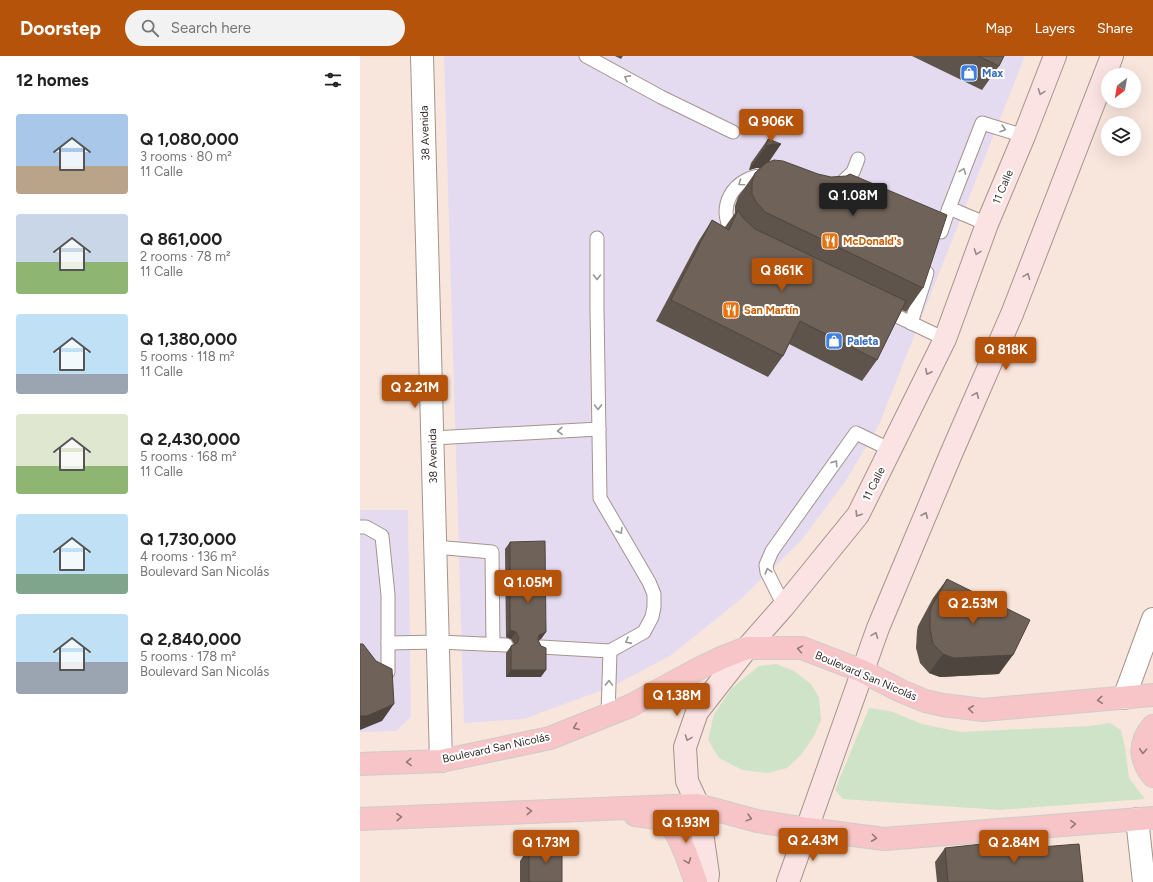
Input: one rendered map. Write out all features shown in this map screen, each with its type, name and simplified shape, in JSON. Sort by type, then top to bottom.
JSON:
[{"type":"main road","name":"11 Calle","points":[[707,882],[708,874],[698,804],[686,781],[685,747],[698,712],[748,648],[858,515],[945,339],[987,224],[1024,136],[1055,56]]},
{"type":"main road","points":[[788,882],[878,628],[1012,314],[1112,56]]},
{"type":"main road","name":"Boulevard San Nicolás","points":[[360,764],[441,761],[550,738],[630,706],[721,658],[748,648],[802,648],[862,672],[925,701],[983,710],[1153,695]]},
{"type":"main road","points":[[1153,726],[1145,739],[1142,754],[1144,762],[1153,776]]},
{"type":"main road","points":[[360,819],[698,804],[757,821],[884,839],[1145,818]]},
{"type":"main road","points":[[590,809],[652,817],[668,822],[678,834],[696,882]]},
{"type":"street","name":"38 Avenida","points":[[422,56],[441,761]]},
{"type":"street","points":[[1124,698],[1153,619]]},
{"type":"street","points":[[1144,882],[1145,818]]},
{"type":"lane","points":[[586,56],[661,97],[733,132]]},
{"type":"lane","points":[[937,244],[949,208],[982,123],[1024,136]]},
{"type":"lane","points":[[828,192],[838,186],[853,172],[858,159]]},
{"type":"lane","points":[[751,246],[736,237],[731,230],[726,212],[730,194],[743,181],[752,177],[770,177],[783,182]]},
{"type":"lane","points":[[949,208],[987,224]]},
{"type":"lane","points":[[541,647],[610,651],[644,632],[652,618],[654,594],[649,582],[600,498],[597,238]]},
{"type":"lane","points":[[911,323],[932,258]]},
{"type":"lane","points":[[869,303],[945,339]]},
{"type":"lane","points":[[433,438],[599,430]]},
{"type":"lane","points":[[784,606],[767,572],[766,565],[768,557],[856,433],[891,450]]},
{"type":"lane","points":[[360,527],[366,527],[382,536],[388,595],[388,672]]},
{"type":"lane","points":[[388,643],[438,642],[499,644],[492,552],[435,547]]},
{"type":"lane","points":[[608,715],[610,651]]},
{"type":"shaded area","points":[[444,56],[1025,56],[879,425],[845,482],[800,542],[741,599],[670,656],[611,687],[524,719],[464,723]]},
{"type":"shaded area","points":[[360,510],[408,510],[411,717],[396,731],[360,732]]},
{"type":"green space","points":[[776,664],[794,671],[811,684],[819,697],[821,720],[814,736],[801,755],[787,768],[769,773],[742,770],[719,758],[708,740],[714,714],[732,688],[759,666]]},
{"type":"green space","points":[[869,708],[890,711],[922,724],[960,732],[1090,726],[1110,723],[1121,730],[1129,778],[1145,799],[999,810],[843,799],[835,790]]},
{"type":"building","points":[[978,56],[1004,56],[999,66]]},
{"type":"building","points":[[768,139],[781,144],[766,146]]},
{"type":"building","points":[[774,160],[783,161],[818,174],[831,177],[846,176],[850,174],[947,215],[923,288],[765,212],[756,202],[752,194],[752,182],[755,173],[766,163]]},
{"type":"building","points":[[738,210],[743,218],[755,229],[906,301],[877,360],[800,321],[783,356],[671,300],[712,220],[729,230]]},
{"type":"building","points":[[545,541],[546,632],[539,635],[538,640],[541,646],[546,648],[546,670],[511,670],[511,646],[517,643],[519,638],[516,632],[510,630],[510,542]]},
{"type":"building","points":[[947,579],[1030,620],[1013,655],[954,658],[943,654],[933,644],[930,629],[930,612]]},
{"type":"building","points":[[360,644],[363,644],[376,661],[392,669],[394,704],[367,716],[360,716]]},
{"type":"building","points":[[1001,842],[1002,850],[1079,844],[1083,882],[948,882],[945,848]]},
{"type":"building","points":[[529,847],[562,847],[562,882],[529,882]]},
{"type":"place","name":"Max","points":[[969,73]]},
{"type":"place","name":"McDonald's","points":[[830,241]]},
{"type":"place","name":"San Martín","points":[[731,310]]},
{"type":"place","name":"Paleta","points":[[834,341]]}]
